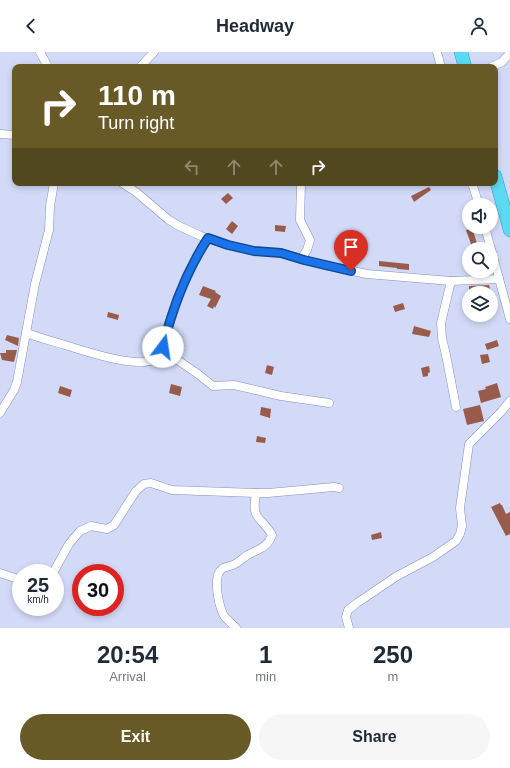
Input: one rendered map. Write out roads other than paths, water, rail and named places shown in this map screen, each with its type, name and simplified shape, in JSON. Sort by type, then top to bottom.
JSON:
[{"type":"highway","points":[[461,52],[464,64]]},
{"type":"highway","points":[[498,186],[510,230]]},
{"type":"street","points":[[40,52],[46,64]]},
{"type":"street","points":[[143,64],[154,52]]},
{"type":"street","points":[[437,52],[440,64]]},
{"type":"street","points":[[498,64],[502,62],[510,53]]},
{"type":"street","points":[[0,134],[12,135]]},
{"type":"street","points":[[0,413],[14,390],[17,382],[35,284],[49,230],[50,206],[53,186]]},
{"type":"street","points":[[127,186],[169,220],[179,226],[208,238],[247,249],[281,253],[366,274],[451,281],[499,279]]},
{"type":"street","points":[[301,186],[300,220],[310,240],[307,250],[301,259]]},
{"type":"street","points":[[473,186],[477,198]]},
{"type":"street","points":[[487,234],[510,319]]},
{"type":"street","points":[[27,333],[95,355],[115,359],[147,361],[156,358],[161,352],[171,317],[183,285],[198,254],[208,238]]},
{"type":"street","points":[[451,281],[441,323],[442,338],[456,407]]},
{"type":"street","points":[[161,352],[198,374],[213,386],[234,385],[281,396],[330,403]]},
{"type":"street","points":[[349,628],[346,617],[348,610],[397,576],[433,557],[456,541],[462,526],[460,508],[465,477],[466,455],[469,444],[510,401]]},
{"type":"street","points":[[58,564],[69,544],[80,530],[91,526],[107,529],[114,525],[136,491],[144,484],[151,483],[164,488],[177,490],[268,494],[334,487],[339,488]]},
{"type":"street","points":[[236,628],[224,615],[220,606],[217,590],[218,574],[222,569],[234,565],[246,556],[262,548],[271,538],[272,535],[268,528],[255,512],[256,493]]},
{"type":"street","points":[[0,572],[12,577]]}]
